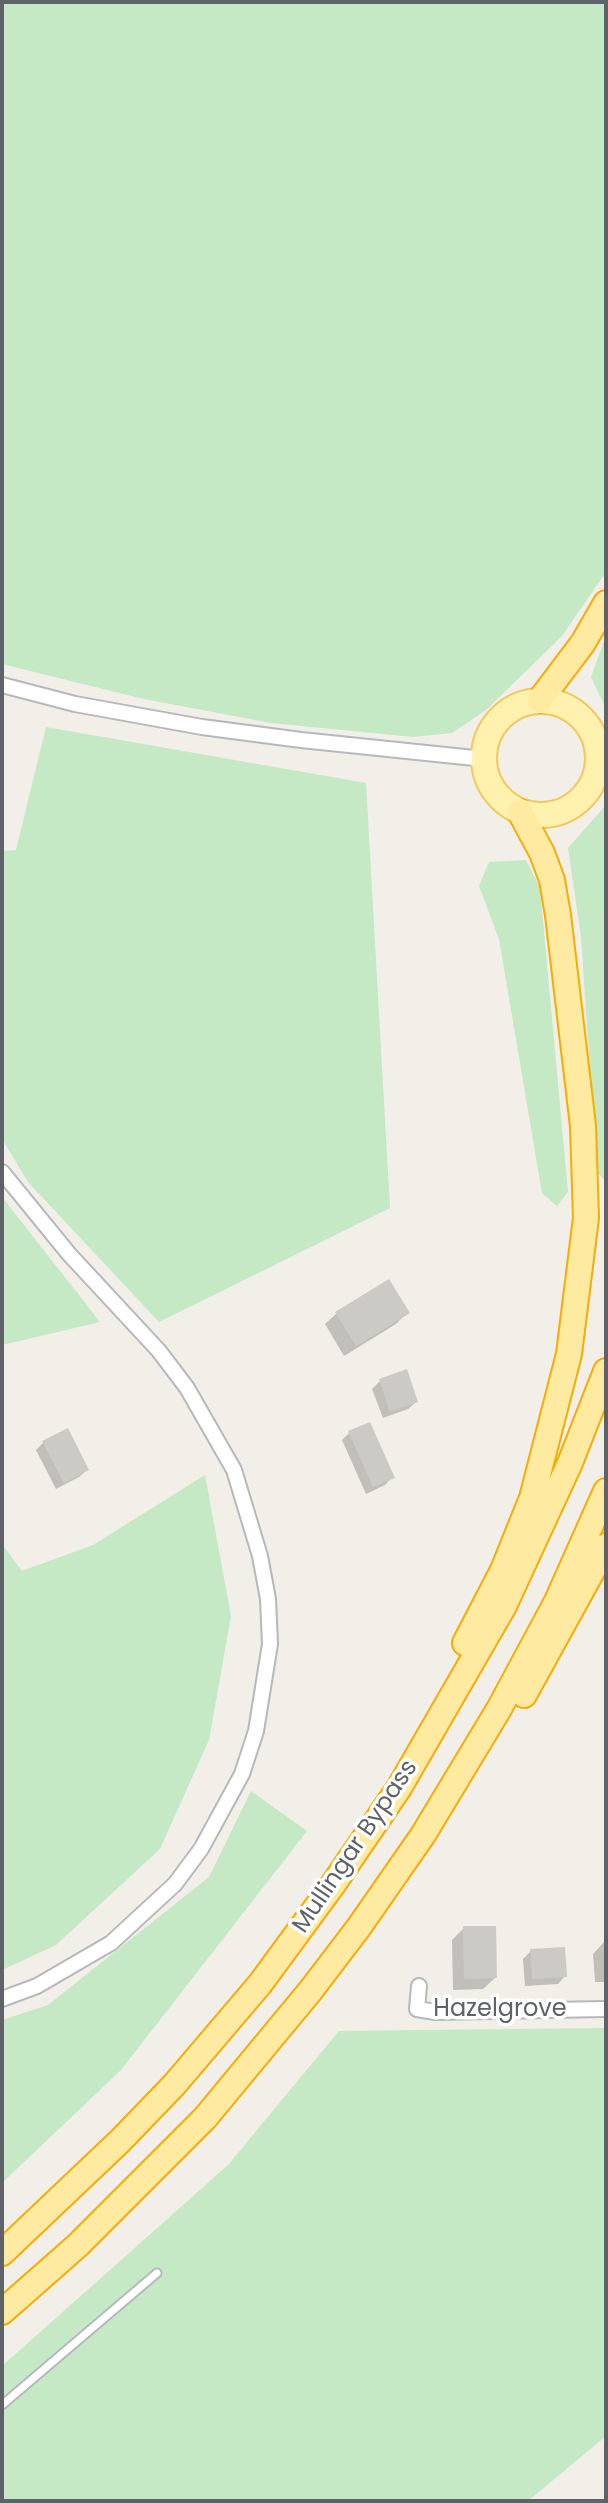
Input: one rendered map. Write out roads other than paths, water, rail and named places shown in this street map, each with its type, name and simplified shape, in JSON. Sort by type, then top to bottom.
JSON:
[{"type":"highway","points":[[540,700],[583,643],[606,603]]},
{"type":"highway","points":[[399,1788],[449,1673],[503,1570],[532,1498],[569,1354],[579,1293],[586,1218],[583,1126],[566,975],[552,880],[542,853],[520,812]]},
{"type":"highway","name":"Mullingar Bypass","points":[[2,2253],[120,2141],[193,2063],[269,1972],[332,1886],[399,1788],[504,1606],[570,1463],[606,1371]]},
{"type":"highway","name":"Mullingar Bypass","points":[[2,2312],[78,2245],[205,2118],[311,1990],[423,1835],[499,1709],[557,1601],[606,1491]]},
{"type":"highway","points":[[423,1835],[454,1813],[546,1657],[606,1546]]},
{"type":"main road","points":[[540,700],[558,703],[574,711],[587,723],[602,756],[588,792],[575,805],[557,813],[538,816],[520,812],[505,803],[493,790],[484,759],[487,739],[495,723],[507,711],[540,700]]},
{"type":"street","points":[[2,685],[75,704],[202,727],[484,759]]},
{"type":"street","points":[[2,1172],[69,1254],[159,1351],[187,1388],[234,1470],[260,1556],[268,1599],[270,1644],[256,1731],[242,1774],[201,1849],[175,1884],[111,1943],[37,1986],[2,1999]]},
{"type":"street","name":"Hazelgrove","points":[[419,1986],[417,2009],[435,2012],[606,2009]]},
{"type":"lane","points":[[2,2405],[157,2273]]}]
